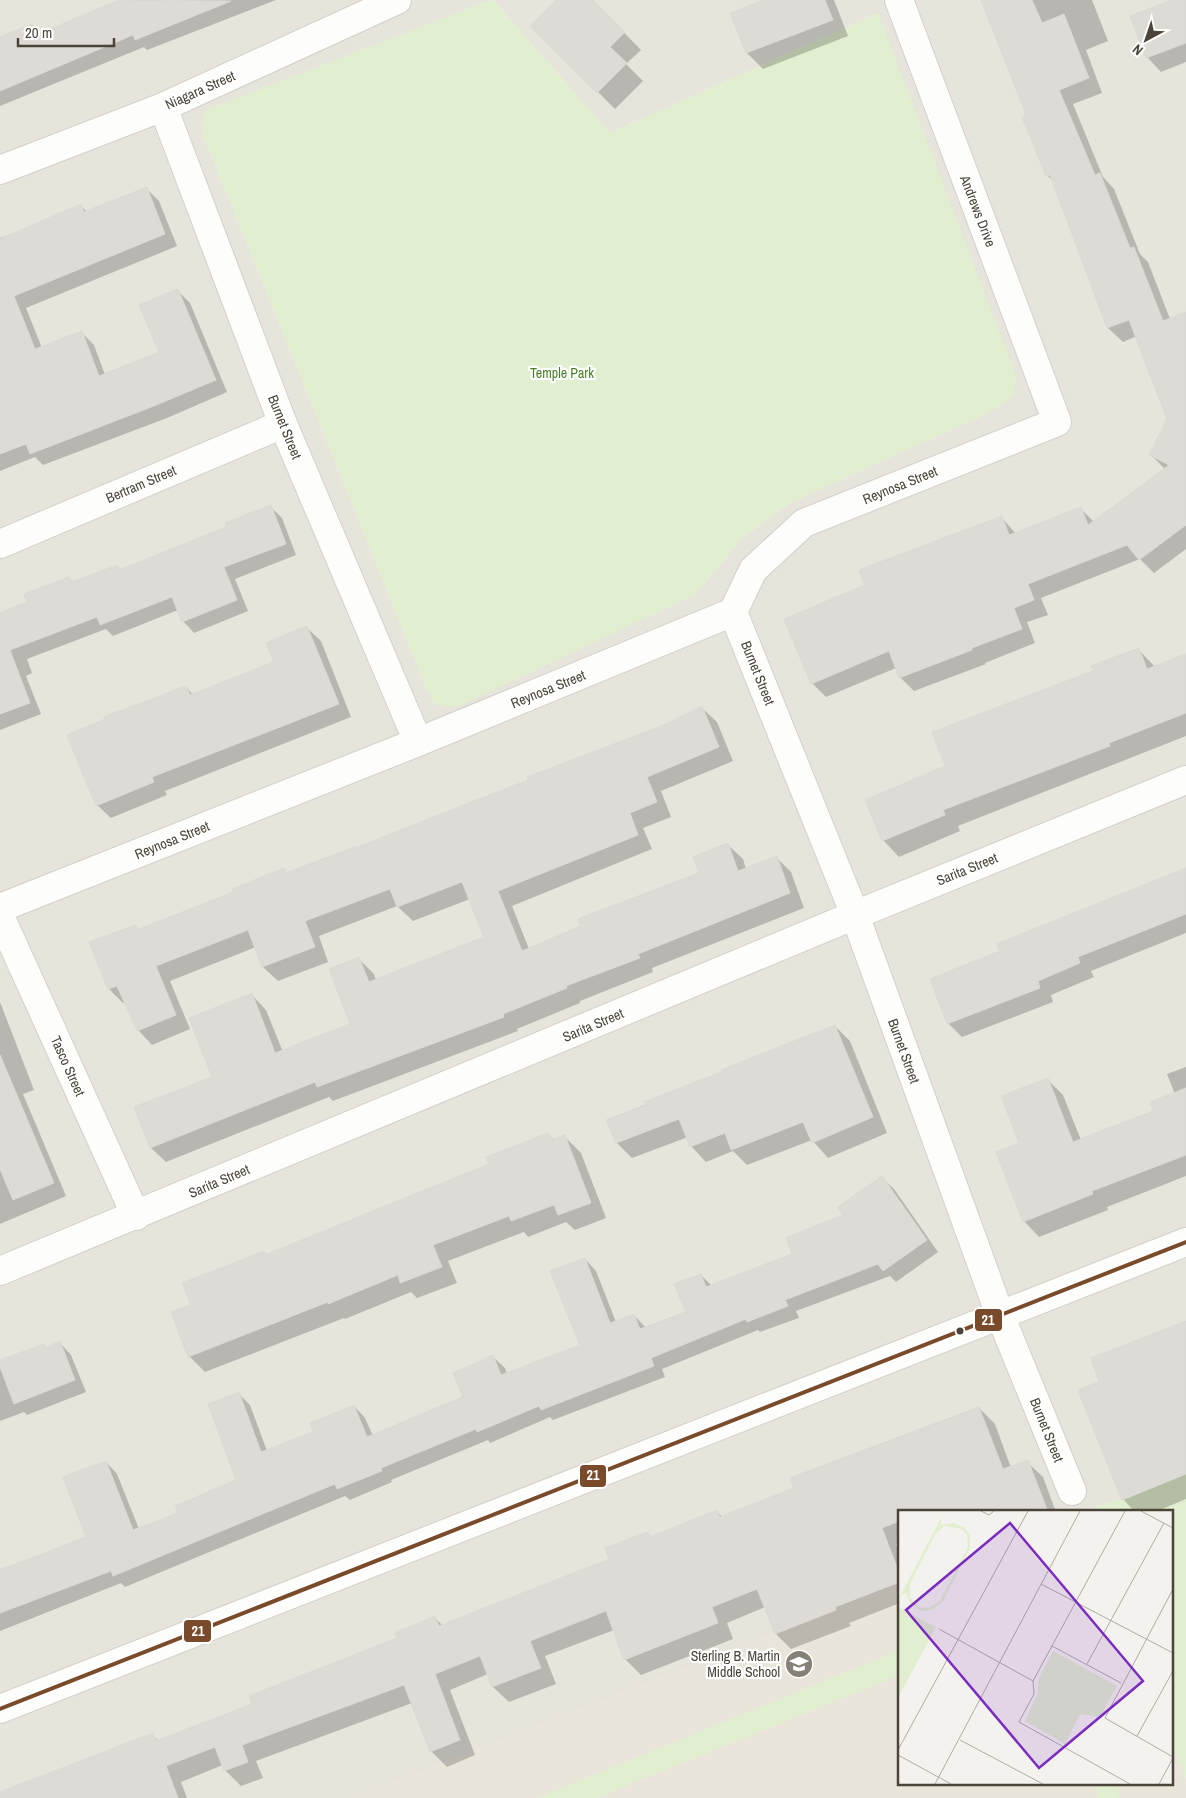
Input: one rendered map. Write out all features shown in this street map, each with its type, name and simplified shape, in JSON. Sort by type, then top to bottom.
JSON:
[{"type":"street","name":"Niagara Street","points":[[0,170],[162,107],[397,0]]},
{"type":"street","name":"Andrews Drive","points":[[899,0],[1057,422]]},
{"type":"street","name":"Burnet Street","points":[[162,107],[283,424],[418,742]]},
{"type":"street","name":"Reynosa Street","points":[[0,908],[418,742],[733,612],[753,570],[804,523],[1057,422]]},
{"type":"street","name":"Bertram Street","points":[[0,544],[283,424]]},
{"type":"street","name":"Burnet Street","points":[[733,612],[855,915],[1000,1315],[1072,1491]]},
{"type":"street","name":"Sarita Street","points":[[0,1271],[136,1216],[855,915],[1186,780]]},
{"type":"street","name":"Tasco Street","points":[[0,916],[136,1216]]},
{"type":"street","points":[[0,1709],[1186,1242]]},
{"type":"shaded area","points":[[0,0],[490,0],[205,111],[203,135],[427,690],[435,704],[695,595],[742,538],[790,503],[988,413],[878,13],[610,133],[493,0],[1186,0],[1186,1472],[1089,1510],[898,1510],[898,1585],[356,1798],[0,1798]]},
{"type":"shaded area","name":"Sterling B. Martin Middle School","points":[[898,1585],[898,1786],[1174,1786],[1174,1748],[1186,1778],[1186,1798],[356,1798]]},
{"type":"green space","name":"Temple Park","points":[[493,0],[610,133],[878,13],[1016,376],[1013,397],[988,413],[790,503],[742,538],[695,595],[457,707],[435,704],[427,690],[203,135],[204,111]]},
{"type":"green space","points":[[1186,1472],[1186,1778],[1174,1748],[1174,1510],[1089,1510]]},
{"type":"green space","points":[[898,1651],[898,1676],[596,1798],[537,1798]]},
{"type":"green space","points":[[1095,1786],[1118,1786],[1119,1798],[1098,1798]]},
{"type":"building","points":[[119,0],[231,1],[135,40],[133,35],[0,91],[0,37],[32,24],[36,35]]},
{"type":"building","points":[[556,0],[593,0],[625,32],[610,47],[627,63],[597,93],[530,26]]},
{"type":"building","points":[[763,0],[825,0],[833,20],[746,53],[730,13]]},
{"type":"building","points":[[981,0],[1032,0],[1042,23],[1064,14],[1089,78],[1059,90],[1095,175],[1100,173],[1130,248],[1134,247],[1163,321],[1186,312],[1186,525],[1139,560],[1127,545],[1028,584],[1034,600],[1014,608],[1022,629],[899,678],[889,651],[811,684],[784,619],[865,585],[859,570],[1002,516],[1009,535],[1081,507],[1088,525],[1169,465],[1149,455],[1167,419],[1129,320],[1107,328],[1050,175],[1046,176],[1022,117],[1026,115]]},
{"type":"building","points":[[1171,0],[1186,0],[1186,43],[1146,58],[1130,16]]},
{"type":"building","points":[[147,187],[165,234],[14,296],[35,349],[82,331],[99,376],[159,352],[139,305],[178,289],[216,380],[30,454],[26,444],[0,454],[0,239],[81,204],[84,212]]},
{"type":"building","points":[[271,505],[286,544],[224,567],[237,600],[182,622],[172,597],[100,625],[97,617],[10,650],[30,703],[0,714],[0,613],[27,602],[24,594],[69,577],[71,582],[118,565],[120,570],[226,527],[225,523]]},
{"type":"building","points":[[307,626],[339,704],[152,777],[154,782],[96,806],[67,735],[105,719],[104,717],[186,686],[190,695],[274,662],[266,643]]},
{"type":"building","points":[[1139,648],[1147,669],[1186,654],[1186,713],[1109,743],[1110,746],[943,810],[945,815],[882,841],[865,800],[945,766],[932,732],[1093,671],[1091,666]]},
{"type":"building","points":[[702,706],[719,747],[647,777],[657,802],[630,813],[638,835],[498,891],[522,951],[581,926],[578,919],[699,873],[693,857],[728,843],[738,871],[777,856],[790,893],[638,954],[640,958],[566,986],[567,988],[503,1014],[504,1017],[317,1087],[315,1082],[150,1148],[134,1107],[212,1077],[189,1018],[252,993],[275,1053],[350,1024],[329,969],[359,957],[369,982],[484,937],[462,882],[397,907],[390,889],[305,921],[315,947],[262,967],[248,930],[156,966],[176,1015],[137,1031],[117,986],[108,989],[89,942],[135,925],[137,930],[233,892],[232,889],[284,868],[286,873],[355,848],[528,780],[527,777],[664,725]]},
{"type":"building","points":[[1186,868],[1186,914],[1078,957],[1080,963],[1038,981],[1040,988],[947,1024],[930,979],[1000,951],[997,944]]},
{"type":"building","points":[[835,1025],[873,1117],[812,1143],[803,1122],[731,1150],[725,1133],[690,1147],[679,1119],[616,1143],[606,1120],[646,1105],[644,1102],[722,1072],[721,1070]]},
{"type":"building","points":[[0,1055],[54,1183],[13,1200],[0,1169]]},
{"type":"building","points":[[1048,1078],[1073,1142],[1153,1111],[1150,1102],[1186,1088],[1186,1155],[1092,1191],[1093,1194],[1023,1222],[996,1152],[1019,1143],[1001,1096]]},
{"type":"building","points":[[549,1133],[552,1140],[565,1135],[591,1203],[558,1215],[554,1205],[511,1221],[509,1216],[433,1245],[442,1267],[400,1283],[398,1275],[328,1304],[328,1302],[188,1357],[171,1312],[191,1305],[182,1283],[264,1251],[265,1255],[489,1164],[486,1157]]},
{"type":"building","points":[[882,1176],[927,1240],[883,1271],[878,1264],[785,1300],[788,1306],[747,1322],[746,1319],[651,1358],[654,1366],[541,1410],[539,1406],[477,1432],[476,1429],[381,1468],[382,1471],[337,1489],[335,1484],[113,1576],[111,1571],[0,1613],[0,1570],[86,1537],[63,1477],[106,1461],[133,1530],[178,1513],[175,1506],[236,1480],[208,1404],[239,1392],[261,1452],[313,1432],[310,1423],[354,1405],[367,1437],[463,1397],[453,1373],[493,1355],[501,1375],[580,1345],[550,1271],[585,1258],[610,1323],[634,1314],[640,1329],[686,1312],[674,1284],[701,1274],[706,1287],[792,1254],[786,1238],[843,1215],[838,1207]]},
{"type":"building","points":[[1186,1321],[1186,1474],[1122,1500],[1078,1390],[1099,1382],[1091,1358]]},
{"type":"building","points":[[60,1341],[75,1380],[14,1404],[0,1367],[0,1360],[44,1344],[45,1348]]},
{"type":"building","points":[[979,1407],[1003,1469],[1028,1460],[1047,1510],[898,1510],[898,1522],[882,1528],[898,1570],[898,1583],[835,1607],[836,1610],[775,1634],[757,1589],[712,1607],[718,1623],[624,1660],[606,1611],[530,1641],[541,1668],[492,1687],[480,1656],[435,1674],[460,1740],[430,1752],[404,1685],[242,1745],[248,1762],[224,1771],[215,1747],[166,1766],[178,1798],[0,1798],[0,1792],[153,1733],[156,1741],[252,1704],[249,1696],[397,1638],[395,1633],[435,1616],[439,1626],[609,1559],[605,1548],[648,1532],[650,1537],[717,1510],[720,1517],[794,1488],[790,1478]]},
{"type":"transit line","name":"21","points":[[0,1709],[1186,1242]]},
{"type":"place","name":"Sterling B. Martin Middle School","points":[[799,1664]]}]
